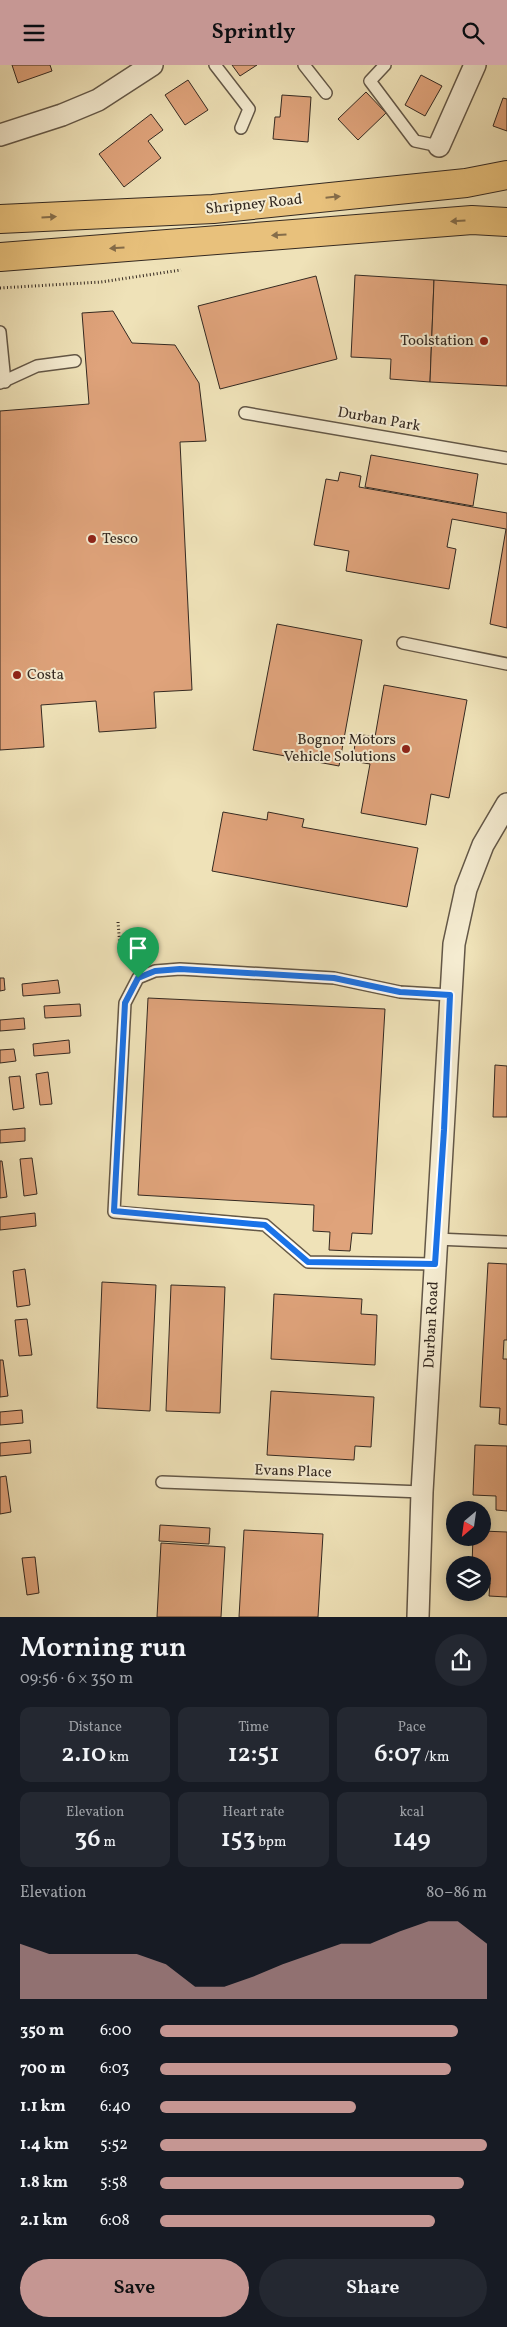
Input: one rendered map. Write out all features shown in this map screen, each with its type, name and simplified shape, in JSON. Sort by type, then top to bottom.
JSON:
[{"type":"main road","name":"Shripney Road","points":[[0,219],[213,209],[466,183],[507,175]]},
{"type":"main road","name":"Shripney Road","points":[[0,257],[472,220],[507,221]]},
{"type":"street","points":[[0,135],[62,115],[98,100],[152,65]]},
{"type":"street","points":[[439,146],[475,65]]},
{"type":"street","name":"Durban Road","points":[[418,1617],[422,1492],[454,944],[466,889],[483,845],[507,804]]},
{"type":"lane","points":[[215,65],[249,109],[242,128]]},
{"type":"lane","points":[[304,65],[326,93]]},
{"type":"lane","points":[[385,65],[370,81],[415,141],[439,146]]},
{"type":"lane","points":[[0,332],[2,382],[37,366],[75,361]]},
{"type":"lane","name":"Durban Park","points":[[245,413],[507,457]]},
{"type":"lane","points":[[403,643],[507,664]]},
{"type":"lane","points":[[435,1264],[308,1262],[265,1225],[114,1211],[125,1003],[138,978],[155,971],[180,969],[334,978],[400,992],[450,995]]},
{"type":"lane","points":[[436,1239],[507,1242]]},
{"type":"lane","name":"Evans Place","points":[[162,1482],[422,1492]]},
{"type":"path","points":[[118,922],[120,947],[138,978]]},
{"type":"building","points":[[12,65],[50,65],[52,71],[18,83]]},
{"type":"building","points":[[232,65],[257,65],[240,76]]},
{"type":"building","points":[[421,75],[442,86],[425,116],[405,105]]},
{"type":"building","points":[[188,80],[208,110],[185,125],[165,95]]},
{"type":"building","points":[[366,92],[386,113],[358,140],[338,119]]},
{"type":"building","points":[[282,95],[311,97],[308,142],[273,139],[275,117],[280,117]]},
{"type":"building","points":[[503,98],[507,99],[507,131],[493,126]]},
{"type":"building","points":[[151,114],[163,130],[148,141],[161,158],[124,187],[99,154]]},
{"type":"building","points":[[355,275],[434,280],[430,382],[390,379],[391,359],[351,357]]},
{"type":"building","points":[[316,276],[337,359],[220,389],[198,306]]},
{"type":"building","points":[[434,280],[507,285],[507,386],[430,382]]},
{"type":"building","name":"Tesco","points":[[113,311],[132,343],[175,345],[199,383],[206,441],[180,442],[192,690],[154,692],[156,728],[99,732],[96,701],[41,705],[44,747],[0,750],[0,411],[89,404],[82,313]]},
{"type":"building","points":[[371,455],[478,474],[473,506],[365,487]]},
{"type":"building","points":[[340,472],[361,476],[359,487],[507,513],[507,628],[490,624],[506,529],[452,519],[447,547],[456,549],[449,589],[346,571],[349,551],[314,545],[326,479],[338,481]]},
{"type":"building","points":[[277,624],[362,640],[339,766],[253,750]]},
{"type":"building","name":"Bognor Motors Vehicle Solutions","points":[[384,685],[467,700],[449,798],[431,794],[426,825],[361,813],[370,764],[352,761],[357,734],[375,737]]},
{"type":"building","points":[[223,812],[267,820],[268,812],[304,819],[302,827],[418,848],[407,907],[212,871]]},
{"type":"building","points":[[0,978],[4,978],[5,990],[0,991]]},
{"type":"building","points":[[58,980],[60,993],[23,996],[22,984]]},
{"type":"building","points":[[148,998],[385,1009],[372,1234],[352,1233],[350,1251],[329,1250],[330,1232],[313,1231],[314,1205],[138,1195]]},
{"type":"building","points":[[80,1004],[81,1016],[45,1018],[44,1006]]},
{"type":"building","points":[[24,1018],[25,1029],[0,1031],[0,1020]]},
{"type":"building","points":[[69,1040],[70,1053],[34,1056],[33,1044]]},
{"type":"building","points":[[14,1049],[16,1061],[0,1063],[0,1050]]},
{"type":"building","points":[[495,1065],[507,1066],[507,1117],[493,1117]]},
{"type":"building","points":[[48,1072],[52,1104],[40,1105],[36,1074]]},
{"type":"building","points":[[20,1076],[24,1108],[13,1110],[9,1077]]},
{"type":"building","points":[[25,1128],[25,1141],[0,1143],[0,1130]]},
{"type":"building","points":[[32,1158],[37,1194],[24,1196],[20,1159]]},
{"type":"building","points":[[0,1161],[2,1161],[7,1197],[0,1198]]},
{"type":"building","points":[[35,1213],[36,1226],[0,1230],[0,1217]]},
{"type":"building","points":[[488,1263],[507,1264],[507,1340],[504,1340],[503,1359],[507,1359],[507,1425],[499,1424],[500,1408],[480,1407]]},
{"type":"building","points":[[25,1269],[30,1305],[17,1307],[13,1271]]},
{"type":"building","points":[[102,1282],[156,1285],[150,1411],[97,1408]]},
{"type":"building","points":[[171,1285],[225,1287],[220,1413],[166,1411]]},
{"type":"building","points":[[274,1294],[362,1299],[361,1314],[377,1315],[375,1365],[271,1359]]},
{"type":"building","points":[[27,1319],[32,1355],[19,1356],[15,1320]]},
{"type":"building","points":[[0,1360],[3,1360],[8,1396],[0,1397]]},
{"type":"building","points":[[271,1391],[374,1397],[371,1447],[355,1446],[354,1460],[267,1455]]},
{"type":"building","points":[[22,1410],[23,1423],[0,1425],[0,1412]]},
{"type":"building","points":[[30,1440],[31,1453],[0,1456],[0,1443]]},
{"type":"building","points":[[475,1445],[507,1446],[507,1511],[496,1510],[496,1496],[473,1495]]},
{"type":"building","points":[[6,1476],[11,1512],[0,1514],[0,1477]]},
{"type":"building","points":[[160,1525],[210,1528],[209,1544],[159,1541]]},
{"type":"building","points":[[244,1530],[323,1534],[318,1617],[239,1617]]},
{"type":"building","points":[[491,1531],[507,1532],[507,1597],[491,1596],[491,1556],[472,1556],[473,1546],[491,1546]]},
{"type":"building","points":[[161,1543],[225,1547],[221,1617],[157,1617]]},
{"type":"building","points":[[35,1557],[39,1593],[27,1595],[22,1558]]},
{"type":"place","name":"Toolstation","points":[[484,341]]},
{"type":"place","name":"Tesco","points":[[92,539]]},
{"type":"place","name":"Costa","points":[[17,675]]},
{"type":"place","name":"Bognor Motors Vehicle Solutions","points":[[406,749]]},
{"type":"route","points":[[180,969],[334,978],[400,992],[450,995],[444,1130],[435,1264],[308,1262],[265,1225],[114,1211],[125,1003],[138,978],[155,971],[180,969]]}]
